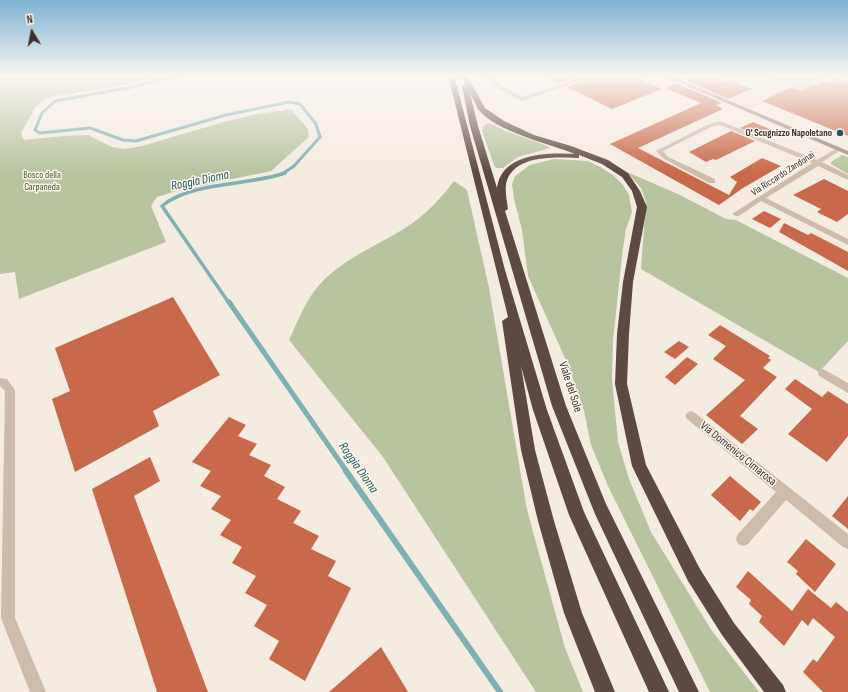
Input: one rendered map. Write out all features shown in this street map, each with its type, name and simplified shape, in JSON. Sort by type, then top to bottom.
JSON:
[{"type":"highway","points":[[459,107],[500,270],[540,410],[577,515],[659,692]]},
{"type":"highway","name":"Viale del Sole","points":[[470,107],[474,126],[559,406],[600,510],[689,692]]},
{"type":"highway","points":[[481,107],[501,123],[530,137],[568,148],[606,162],[625,175],[636,191],[642,207],[628,282],[623,334],[621,384],[639,466],[694,575],[728,629],[776,692]]},
{"type":"highway","points":[[504,226],[502,182],[509,169],[523,161],[540,156],[579,156],[606,162]]},
{"type":"highway","points":[[500,270],[528,450],[546,522],[573,613],[605,692]]},
{"type":"street","points":[[740,107],[848,153]]},
{"type":"street","points":[[712,180],[666,158],[659,151],[708,126],[720,123],[818,163],[848,178]]},
{"type":"street","name":"Via Riccardo Zandonai","points":[[736,214],[839,149]]},
{"type":"street","points":[[762,199],[848,242]]},
{"type":"street","points":[[824,373],[848,388]]},
{"type":"street","points":[[0,382],[3,382],[10,390],[8,618],[38,692]]},
{"type":"street","name":"Via Domenico Cimarosa","points":[[691,416],[848,542]]},
{"type":"street","name":"Via Domenico Cimarosa","points":[[743,539],[785,492]]},
{"type":"green space","name":"Bosco della Carpaneda","points":[[0,107],[35,107],[21,133],[24,140],[88,135],[112,147],[125,149],[142,146],[256,114],[291,109],[308,129],[309,137],[271,171],[180,190],[157,197],[151,206],[166,242],[19,299],[15,272],[0,274]]},
{"type":"green space","points":[[489,123],[550,148],[518,157],[503,168],[496,168],[482,131],[484,125]]},
{"type":"green space","points":[[842,155],[848,157],[848,174],[831,164],[831,162]]},
{"type":"green space","points":[[554,159],[588,161],[613,175],[623,185],[629,195],[632,212],[626,229],[623,248],[613,340],[612,379],[618,442],[629,479],[651,532],[712,631],[759,692],[710,692],[608,486],[591,445],[584,411],[569,367],[528,276],[522,230],[514,199],[512,184],[515,176],[530,165]]},
{"type":"green space","points":[[627,172],[678,194],[726,219],[736,220],[848,278],[848,341],[819,372],[641,269],[646,202],[641,188]]},
{"type":"green space","points":[[454,181],[467,190],[489,288],[527,510],[565,648],[583,692],[536,692],[383,457],[289,340],[306,303],[320,284],[353,257],[414,222],[436,203]]},
{"type":"building","points":[[691,107],[720,107],[723,109],[638,148],[729,195],[737,182],[730,177],[762,158],[781,166],[743,188],[719,205],[610,144]]},
{"type":"building","points":[[777,107],[848,107],[848,136]]},
{"type":"building","points":[[753,122],[774,131],[763,137],[740,128]]},
{"type":"building","points":[[731,131],[755,141],[716,160],[713,159],[706,162],[689,152]]},
{"type":"building","points":[[824,179],[848,191],[848,214],[837,222],[817,212],[821,209],[793,195]]},
{"type":"building","points":[[764,211],[781,219],[770,228],[752,219]]},
{"type":"building","points":[[784,223],[808,235],[811,233],[848,252],[848,271],[779,232]]},
{"type":"building","points":[[173,297],[220,375],[153,411],[159,426],[75,472],[52,399],[70,391],[55,348]]},
{"type":"building","points":[[720,325],[770,356],[768,358],[771,360],[763,368],[777,377],[740,416],[758,429],[742,444],[706,415],[745,380],[713,359],[726,346],[708,335]]},
{"type":"building","points":[[679,341],[689,347],[675,359],[664,352]]},
{"type":"building","points":[[687,357],[698,364],[675,385],[665,377]]},
{"type":"building","points":[[795,379],[822,397],[828,391],[848,404],[848,436],[827,462],[788,434],[812,409],[785,389]]},
{"type":"building","points":[[229,417],[246,425],[238,436],[257,444],[249,455],[271,465],[264,476],[285,487],[277,499],[301,511],[293,523],[319,536],[311,549],[336,561],[328,576],[351,588],[305,681],[269,659],[279,641],[254,626],[267,605],[245,593],[256,576],[232,563],[242,547],[220,535],[231,520],[211,509],[221,496],[200,486],[211,471],[192,462]]},
{"type":"building","points":[[150,457],[160,481],[134,496],[208,692],[157,692],[92,489]]},
{"type":"building","points":[[730,476],[761,502],[753,511],[750,509],[740,521],[711,495]]},
{"type":"building","points":[[848,496],[848,529],[832,516]]},
{"type":"building","points":[[806,539],[836,564],[815,592],[796,574],[798,571],[787,562]]},
{"type":"building","points":[[748,571],[792,611],[808,589],[831,608],[836,602],[848,612],[848,692],[823,692],[803,672],[813,659],[817,662],[835,637],[813,618],[808,626],[802,620],[784,646],[759,622],[762,616],[749,604],[751,600],[736,587]]},
{"type":"building","points":[[381,647],[408,692],[329,692]]},
{"type":"waterway","name":"Roggia Dioma","points":[[48,107],[42,113],[35,130],[40,133],[90,128],[123,140],[136,141],[226,115],[263,107]]},
{"type":"waterway","name":"Roggia Dioma","points":[[282,174],[294,166],[320,137],[316,124],[303,107]]},
{"type":"waterway","name":"Roggia Dioma","points":[[229,303],[162,206],[174,198],[189,192],[282,174]]},
{"type":"waterway","name":"Roggia Dioma","points":[[229,302],[347,472]]},
{"type":"waterway","name":"Roggia Dioma","points":[[346,471],[500,692]]},
{"type":"place","name":"O' Scugnizzo Napoletano","points":[[840,133]]}]
